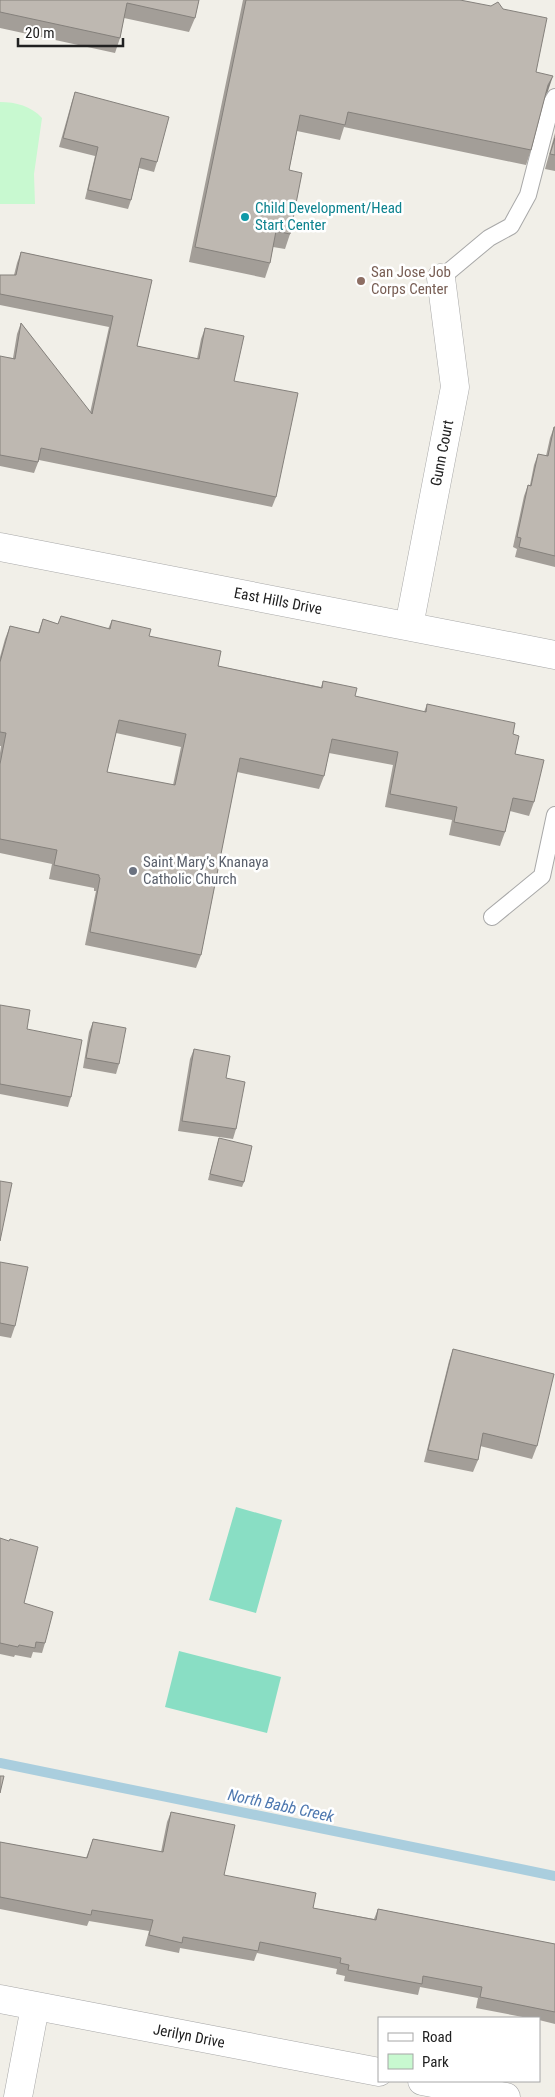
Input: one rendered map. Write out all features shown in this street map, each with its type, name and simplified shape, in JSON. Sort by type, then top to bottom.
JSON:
[{"type":"street","name":"Gunn Court","points":[[409,626],[455,387],[441,278]]},
{"type":"street","name":"East Hills Drive","points":[[0,547],[555,655]]},
{"type":"street","name":"Jerilyn Drive","points":[[0,1999],[378,2072]]},
{"type":"street","points":[[18,2097],[35,2007]]},
{"type":"street","points":[[427,2082],[496,2096]]},
{"type":"lane","points":[[441,278],[489,238],[511,226],[528,196],[552,102],[555,97]]},
{"type":"lane","points":[[492,917],[542,876],[555,815]]},
{"type":"green space","points":[[0,102],[23,105],[33,110],[42,118],[34,174],[35,204],[0,204]]},
{"type":"green space","points":[[236,1507],[282,1520],[256,1613],[209,1600]]},
{"type":"green space","points":[[179,1651],[281,1677],[267,1733],[165,1707]]},
{"type":"building","points":[[0,0],[199,0],[195,18],[127,3],[120,38],[0,12]]},
{"type":"building","points":[[246,0],[460,0],[491,6],[498,2],[503,9],[547,18],[536,72],[553,76],[548,85],[531,150],[348,112],[345,125],[300,115],[289,170],[302,173],[290,234],[276,231],[270,263],[195,247]]},
{"type":"building","points":[[75,92],[169,117],[157,162],[141,158],[131,200],[88,190],[98,147],[63,138]]},
{"type":"building","points":[[555,138],[555,155],[550,154]]},
{"type":"building","points":[[21,252],[152,280],[137,346],[199,359],[205,328],[244,336],[234,381],[298,393],[276,497],[41,448],[38,462],[0,455],[0,356],[15,359],[21,323],[92,414],[113,316],[0,294],[0,275],[16,275]]},
{"type":"building","points":[[554,427],[555,556],[519,547],[521,538],[517,537],[528,485],[531,486],[538,454],[548,456]]},
{"type":"building","points":[[61,616],[110,629],[112,620],[151,629],[149,636],[221,651],[218,666],[322,688],[323,681],[357,688],[355,696],[426,712],[427,704],[515,723],[513,734],[519,736],[515,754],[544,760],[534,802],[513,798],[505,832],[454,822],[457,807],[390,794],[398,752],[332,739],[324,776],[240,758],[201,955],[90,932],[99,875],[54,865],[57,850],[0,839],[0,764],[6,733],[0,732],[0,662],[10,626],[39,633],[43,619],[58,624]],"holes":[[[119,720],[186,734],[175,785],[107,772]]]},
{"type":"building","points":[[0,1005],[30,1010],[27,1029],[82,1040],[71,1097],[0,1084]]},
{"type":"building","points":[[93,1022],[126,1028],[119,1064],[86,1058]]},
{"type":"building","points":[[194,1049],[230,1056],[226,1078],[245,1082],[236,1129],[182,1121]]},
{"type":"building","points":[[219,1138],[252,1146],[244,1182],[210,1174]]},
{"type":"building","points":[[0,1181],[12,1183],[0,1241]]},
{"type":"building","points":[[0,1262],[28,1267],[15,1326],[0,1323]]},
{"type":"building","points":[[453,1349],[554,1374],[537,1446],[483,1433],[478,1460],[428,1450]]},
{"type":"building","points":[[0,1538],[38,1547],[24,1603],[53,1612],[45,1643],[36,1642],[35,1648],[0,1643]]},
{"type":"building","points":[[0,1776],[4,1776],[0,1793]]},
{"type":"building","points":[[171,1812],[235,1825],[224,1875],[316,1893],[313,1908],[376,1920],[378,1909],[555,1944],[555,2012],[480,1997],[482,1987],[423,1976],[422,1984],[348,1970],[349,1965],[340,1963],[341,1958],[260,1942],[258,1951],[183,1937],[182,1943],[149,1935],[153,1920],[92,1910],[91,1915],[0,1897],[0,1842],[87,1858],[93,1839],[163,1852]]},
{"type":"waterway","name":"North Babb Creek","points":[[0,1763],[555,1876]]},
{"type":"place","name":"Child Development/Head Start Center","points":[[245,217]]},
{"type":"place","name":"San Jose Job Corps Center","points":[[361,281]]},
{"type":"place","name":"Saint Mary’s Knanaya Catholic Church","points":[[133,871]]}]
